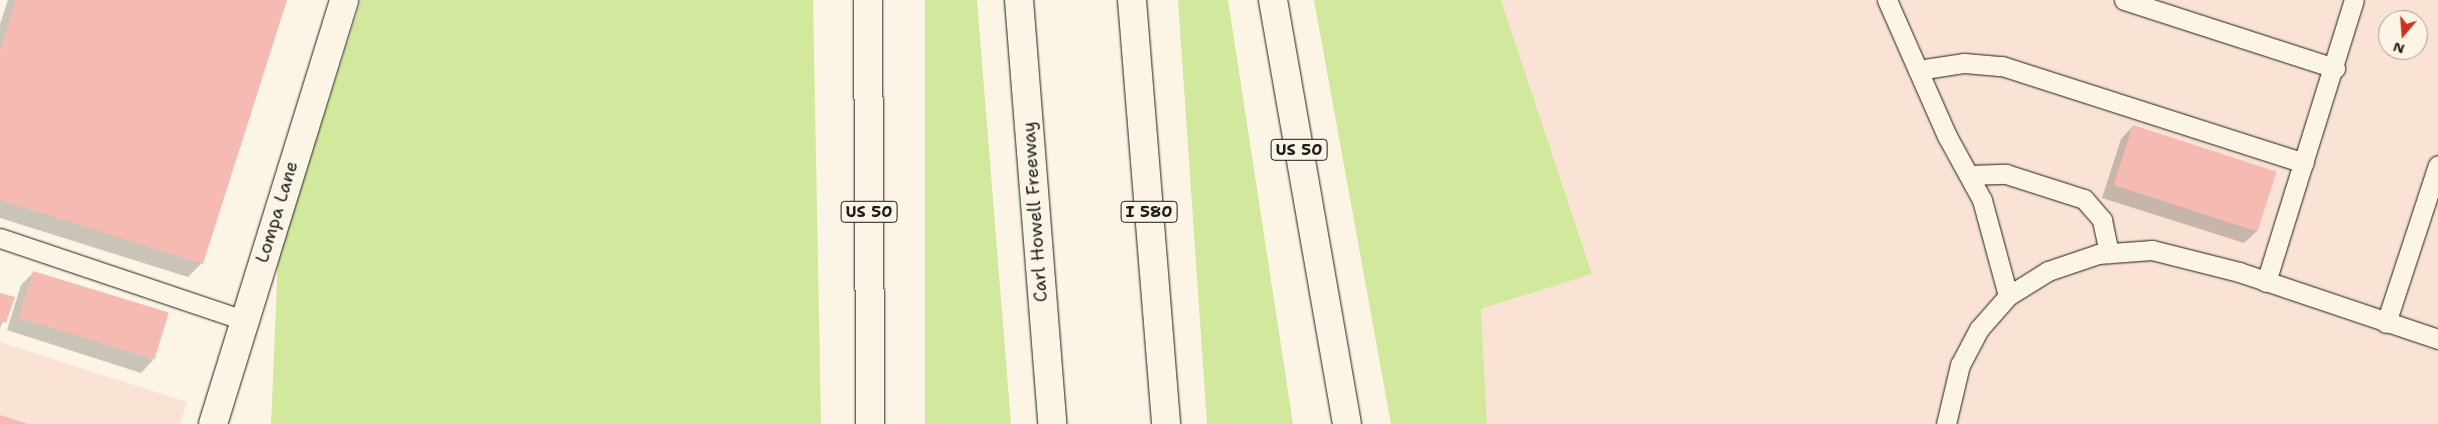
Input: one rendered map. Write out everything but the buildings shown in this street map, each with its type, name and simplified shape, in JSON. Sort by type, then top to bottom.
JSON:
[{"type":"main road","name":"Lompa Lane","points":[[213,424],[243,320],[344,0]]},
{"type":"main road","name":"US 50","points":[[868,0],[870,424]]},
{"type":"main road","name":"Carl Howell Freeway","points":[[1019,0],[1052,424]]},
{"type":"main road","name":"I 580","points":[[1132,0],[1166,424]]},
{"type":"main road","name":"US 50","points":[[1273,0],[1346,424]]},
{"type":"lane","points":[[1887,0],[1918,70],[1982,200],[2008,296]]},
{"type":"lane","points":[[2124,0],[2335,68]]},
{"type":"lane","points":[[2266,282],[2335,68],[2354,0]]},
{"type":"lane","points":[[1918,70],[1964,63],[2002,66],[2304,164]]},
{"type":"lane","points":[[2386,323],[2438,165]]},
{"type":"lane","points":[[1969,175],[2006,174],[2084,199],[2102,220],[2110,253]]},
{"type":"lane","points":[[0,238],[243,320]]},
{"type":"lane","points":[[1946,424],[1960,365],[1979,329],[2008,296],[2048,271],[2110,253],[2152,250],[2266,282],[2438,339]]},
{"type":"shaded area","points":[[1501,0],[2438,0],[2438,424],[1487,424],[1481,309],[1592,274]]},
{"type":"shaded area","points":[[0,342],[187,402],[180,424],[0,424]]},
{"type":"green space","points":[[361,0],[813,0],[821,424],[271,424],[278,259]]},
{"type":"green space","points":[[925,0],[977,0],[1011,424],[925,424]]},
{"type":"green space","points":[[1178,0],[1228,0],[1293,424],[1207,424]]},
{"type":"green space","points":[[1314,0],[1501,0],[1592,274],[1481,309],[1487,424],[1391,424]]}]
